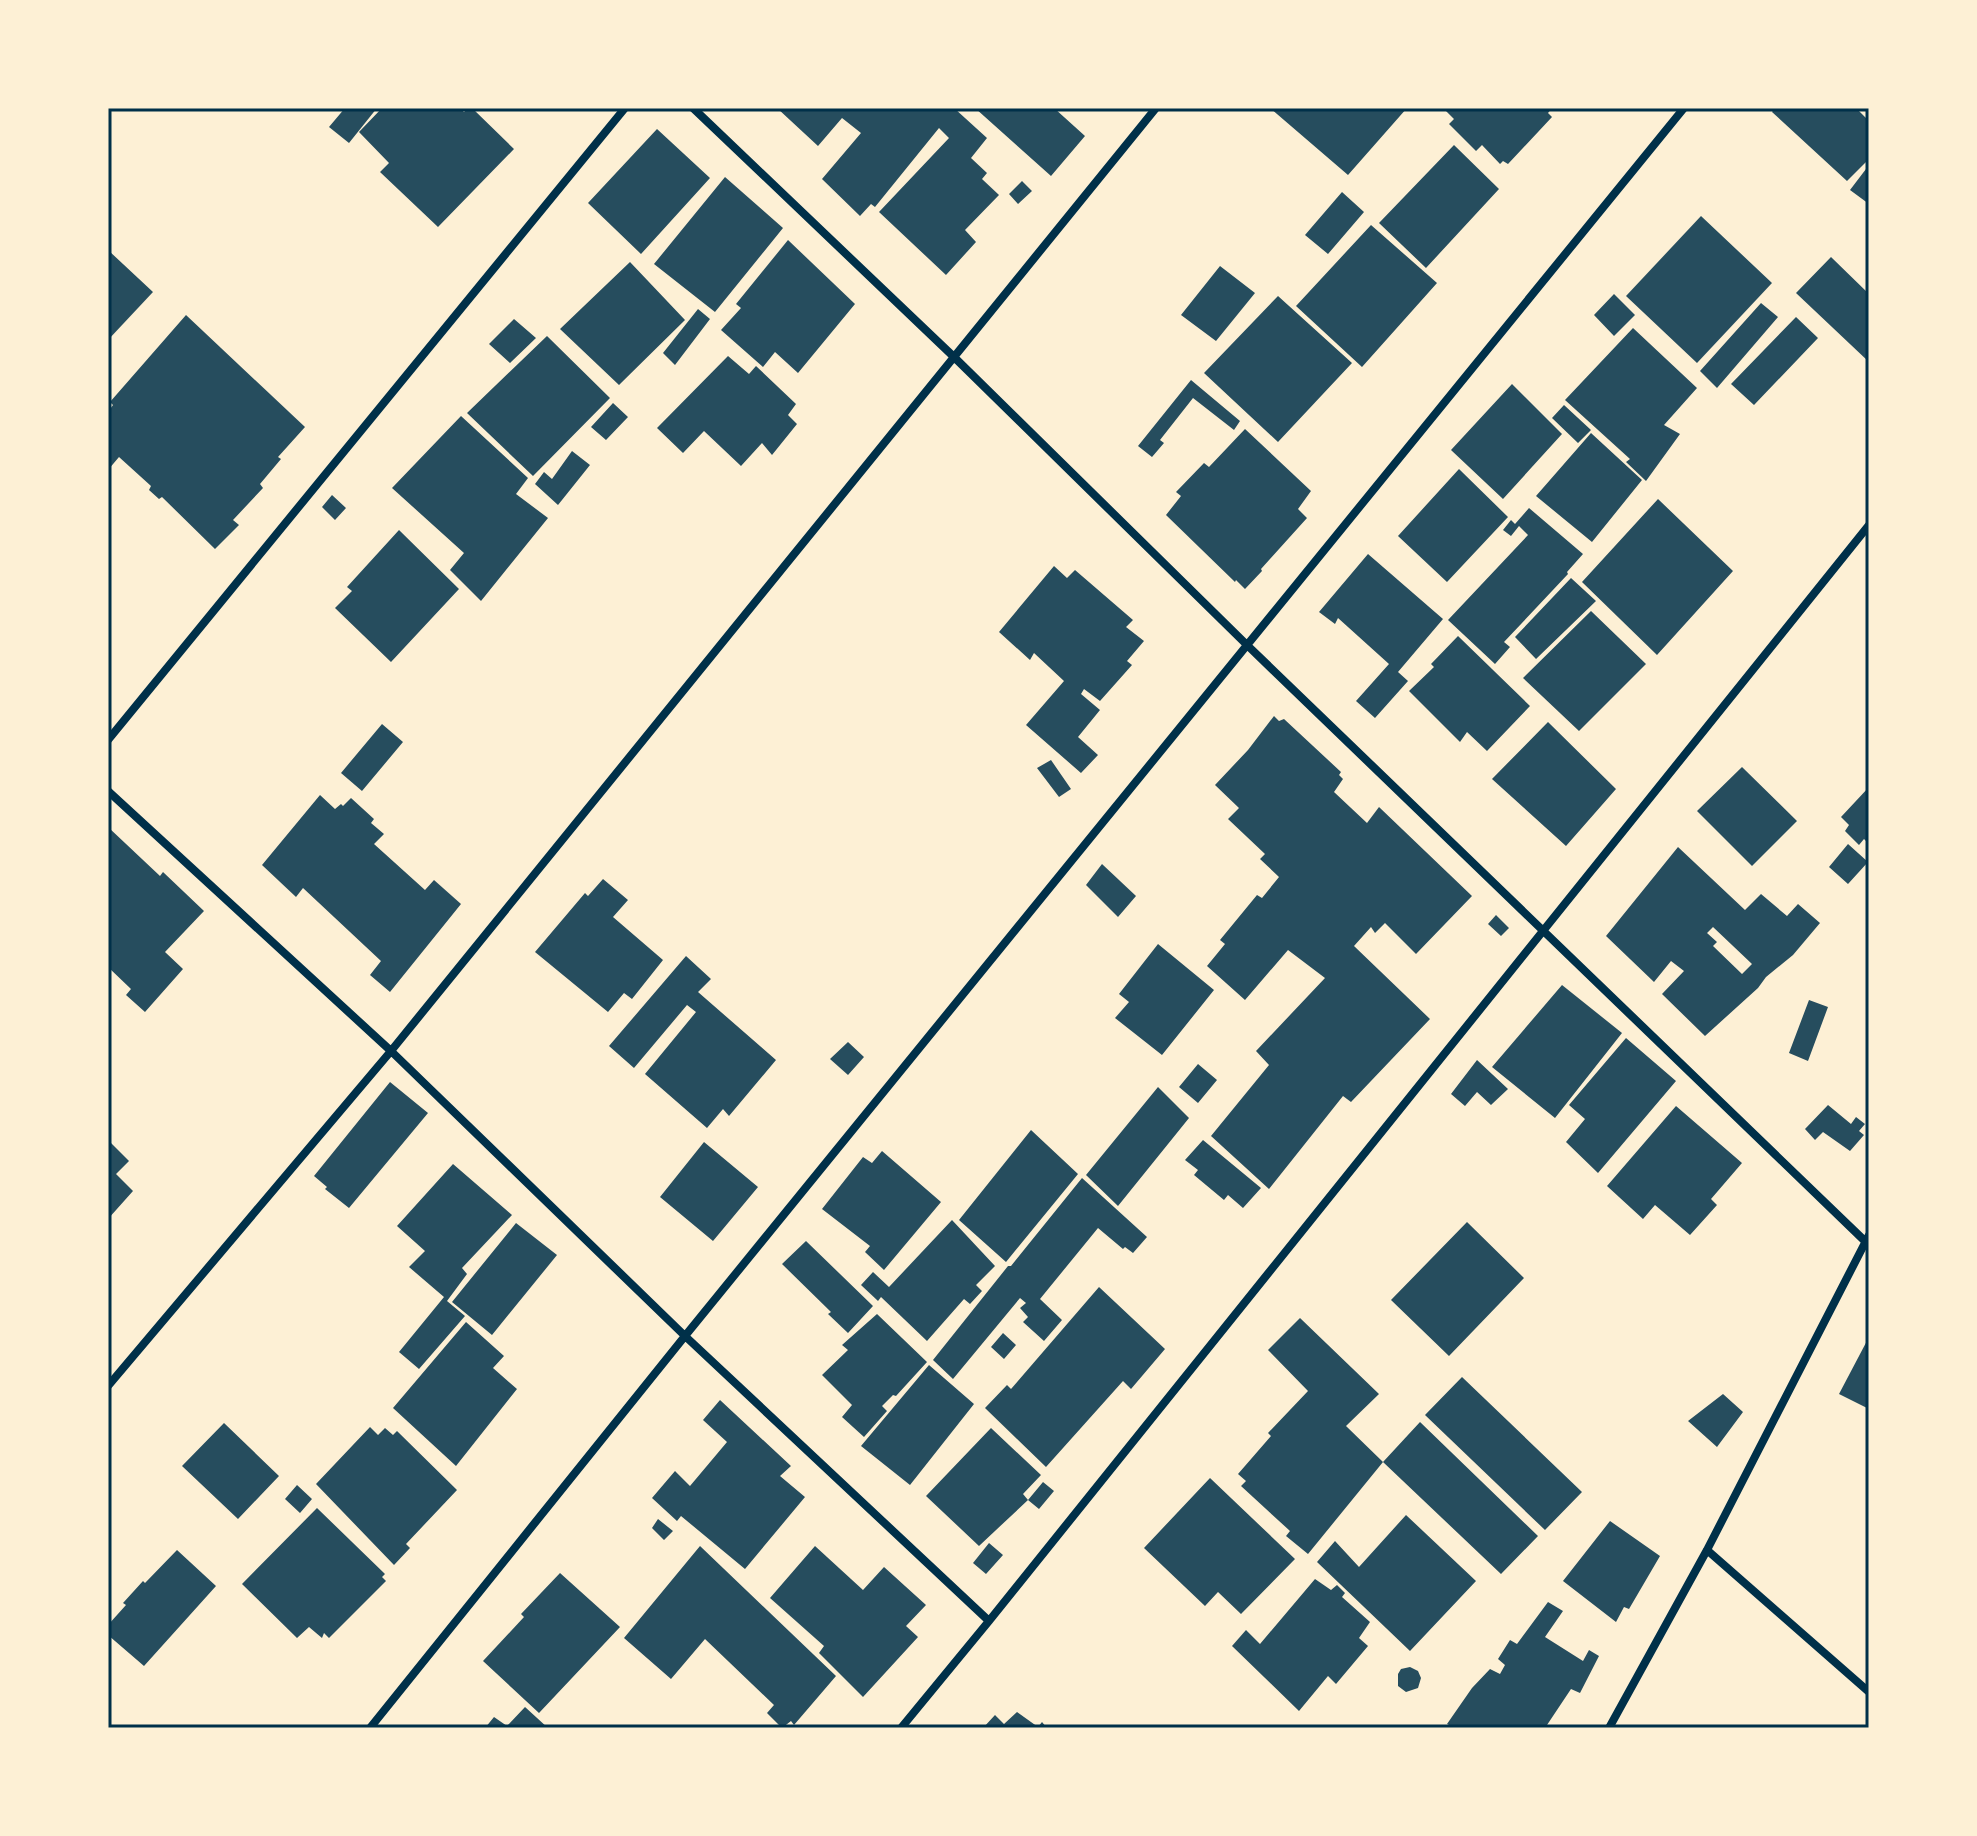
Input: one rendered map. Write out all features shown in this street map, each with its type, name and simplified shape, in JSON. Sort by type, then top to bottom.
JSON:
[{"type":"street","points":[[108,740],[625,108]]},
{"type":"street","points":[[693,108],[954,357],[1543,931],[1868,1241],[1707,1550],[1609,1728]]},
{"type":"street","points":[[108,1386],[391,1051],[1156,108]]},
{"type":"street","points":[[370,1728],[1684,108]]},
{"type":"street","points":[[901,1728],[1869,525]]},
{"type":"street","points":[[108,791],[391,1051],[685,1336],[989,1621]]},
{"type":"street","points":[[1707,1550],[1869,1692]]},
{"type":"building","points":[[345,108],[377,108],[349,143],[329,127]]},
{"type":"building","points":[[382,108],[460,108],[464,112],[472,108],[514,149],[438,227],[380,172],[389,163],[359,132]]},
{"type":"building","points":[[777,108],[954,108],[987,138],[971,158],[987,173],[982,179],[999,195],[965,230],[976,242],[946,275],[879,212],[949,138],[939,128],[875,207],[871,204],[860,216],[822,179],[861,133],[842,118],[818,146]]},
{"type":"building","points":[[975,108],[1054,108],[1085,136],[1051,176]]},
{"type":"building","points":[[1270,108],[1407,108],[1348,175]]},
{"type":"building","points":[[1443,108],[1552,108],[1548,113],[1552,117],[1508,164],[1503,161],[1500,164],[1482,145],[1476,151],[1449,124],[1454,119]]},
{"type":"building","points":[[1775,108],[1856,108],[1869,121],[1869,159],[1847,181],[1772,112]]},
{"type":"building","points":[[657,129],[710,178],[641,254],[588,203]]},
{"type":"building","points":[[1454,145],[1499,189],[1426,268],[1379,223]]},
{"type":"building","points":[[1866,169],[1869,171],[1869,204],[1850,190]]},
{"type":"building","points":[[725,177],[783,228],[715,312],[654,264]]},
{"type":"building","points":[[1022,181],[1032,191],[1018,204],[1009,194]]},
{"type":"building","points":[[1342,192],[1364,212],[1328,254],[1305,235]]},
{"type":"building","points":[[1701,216],[1772,283],[1697,363],[1626,296]]},
{"type":"building","points":[[1371,225],[1437,283],[1362,367],[1296,306]]},
{"type":"building","points":[[788,240],[855,304],[798,373],[775,352],[763,367],[721,330],[741,308],[736,304]]},
{"type":"building","points":[[108,250],[153,292],[108,340]]},
{"type":"building","points":[[1831,257],[1869,294],[1869,362],[1796,293]]},
{"type":"building","points":[[630,262],[685,320],[619,385],[560,329]]},
{"type":"building","points":[[1220,266],[1255,293],[1216,341],[1181,315]]},
{"type":"building","points":[[1614,294],[1635,315],[1614,336],[1594,315]]},
{"type":"building","points":[[1278,296],[1352,363],[1278,442],[1204,373]]},
{"type":"building","points":[[1761,303],[1778,317],[1717,388],[1700,371]]},
{"type":"building","points":[[698,309],[710,319],[675,365],[663,353]]},
{"type":"building","points":[[186,315],[305,427],[278,457],[281,459],[260,484],[263,488],[233,520],[239,525],[215,549],[162,497],[159,499],[149,490],[151,486],[119,457],[108,470],[108,412],[113,405],[110,402]]},
{"type":"building","points":[[1796,317],[1818,338],[1754,405],[1731,384]]},
{"type":"building","points":[[514,319],[536,338],[510,363],[489,344]]},
{"type":"building","points":[[1633,328],[1697,388],[1664,425],[1680,434],[1646,481],[1626,462],[1630,459],[1565,400]]},
{"type":"building","points":[[547,336],[610,398],[533,476],[467,413]]},
{"type":"building","points":[[728,356],[749,374],[756,366],[796,404],[788,415],[797,424],[772,455],[762,443],[741,466],[704,431],[683,453],[657,428]]},
{"type":"building","points":[[1191,380],[1240,421],[1234,430],[1193,398],[1160,440],[1164,443],[1152,457],[1138,446]]},
{"type":"building","points":[[1512,384],[1562,434],[1503,499],[1451,450]]},
{"type":"building","points":[[613,403],[628,417],[606,440],[591,427]]},
{"type":"building","points":[[1564,405],[1591,430],[1578,443],[1552,418]]},
{"type":"building","points":[[461,416],[528,478],[516,494],[548,518],[481,601],[450,570],[464,553],[392,488]]},
{"type":"building","points":[[1245,429],[1311,491],[1298,509],[1307,518],[1245,589],[1166,515],[1181,496],[1176,492],[1204,463],[1209,467]]},
{"type":"building","points":[[1591,433],[1642,480],[1592,542],[1536,496]]},
{"type":"building","points":[[572,451],[590,465],[558,505],[535,484],[544,472],[552,479]]},
{"type":"building","points":[[1459,469],[1508,517],[1447,582],[1398,536]]},
{"type":"building","points":[[332,495],[346,508],[335,520],[322,507]]},
{"type":"building","points":[[1658,499],[1733,571],[1657,655],[1582,582]]},
{"type":"building","points":[[1529,508],[1583,554],[1504,642],[1510,647],[1495,664],[1448,620],[1528,535],[1519,526],[1511,536],[1503,530],[1511,520],[1515,524]]},
{"type":"building","points":[[399,530],[459,589],[391,662],[335,608],[352,591],[347,587]]},
{"type":"building","points":[[1368,554],[1443,619],[1398,672],[1408,681],[1375,718],[1356,701],[1389,664],[1338,618],[1335,624],[1319,612]]},
{"type":"building","points":[[1054,566],[1067,578],[1075,570],[1133,620],[1126,627],[1144,641],[1127,661],[1132,665],[1100,701],[1084,689],[1081,694],[1100,710],[1078,737],[1098,755],[1081,773],[1026,725],[1064,681],[1034,653],[1030,660],[999,632]]},
{"type":"building","points":[[1571,578],[1596,601],[1536,659],[1515,637]]},
{"type":"building","points":[[1591,611],[1646,664],[1579,731],[1523,678]]},
{"type":"building","points":[[1458,636],[1530,706],[1487,751],[1467,732],[1460,742],[1409,691],[1434,667],[1431,664]]},
{"type":"building","points":[[1274,716],[1279,721],[1284,719],[1341,772],[1339,775],[1343,779],[1334,792],[1367,823],[1379,807],[1472,896],[1416,954],[1385,923],[1375,933],[1371,927],[1354,946],[1430,1019],[1351,1102],[1343,1096],[1269,1189],[1211,1136],[1269,1065],[1256,1051],[1325,978],[1288,950],[1245,1000],[1207,966],[1225,944],[1220,940],[1257,895],[1262,898],[1279,877],[1260,859],[1265,854],[1228,819],[1239,808],[1215,785]]},
{"type":"building","points":[[1548,722],[1616,789],[1566,846],[1492,779]]},
{"type":"building","points":[[382,724],[403,742],[362,791],[341,773]]},
{"type":"building","points":[[1051,760],[1071,789],[1059,797],[1037,768]]},
{"type":"building","points":[[1742,767],[1797,821],[1752,866],[1697,811]]},
{"type":"building","points":[[1869,787],[1869,844],[1864,839],[1859,845],[1845,831],[1849,825],[1841,817]]},
{"type":"building","points":[[320,795],[335,809],[351,798],[374,819],[371,823],[384,834],[374,844],[425,890],[434,880],[461,904],[390,992],[370,975],[381,961],[303,888],[296,897],[262,865]]},
{"type":"building","points":[[108,827],[160,876],[163,872],[204,911],[165,952],[183,969],[145,1012],[126,995],[131,989],[108,967]]},
{"type":"building","points":[[1848,844],[1868,862],[1848,884],[1829,867]]},
{"type":"building","points":[[1678,847],[1745,910],[1761,894],[1787,916],[1798,904],[1820,923],[1793,955],[1705,1036],[1662,994],[1684,971],[1671,961],[1654,982],[1606,936]],"holes":[[[1713,927],[1752,964],[1742,974],[1713,946],[1717,942],[1707,933]]]},
{"type":"building","points":[[1102,864],[1136,896],[1118,917],[1086,885]]},
{"type":"building","points":[[603,879],[628,900],[613,917],[663,960],[632,999],[624,993],[608,1012],[535,952],[585,893],[588,896]]},
{"type":"building","points":[[1496,915],[1509,928],[1501,936],[1488,924]]},
{"type":"building","points":[[1158,944],[1214,990],[1162,1055],[1115,1018],[1129,1002],[1119,994]]},
{"type":"building","points":[[686,956],[711,979],[698,992],[776,1060],[729,1116],[723,1109],[707,1128],[645,1074],[696,1012],[687,1005],[634,1068],[609,1046]]},
{"type":"building","points":[[1562,985],[1622,1033],[1555,1118],[1492,1067]]},
{"type":"building","points":[[1809,1000],[1828,1007],[1808,1061],[1789,1053]]},
{"type":"building","points":[[1626,1038],[1676,1081],[1598,1173],[1566,1142],[1585,1119],[1569,1105]]},
{"type":"building","points":[[848,1042],[864,1057],[848,1075],[830,1059]]},
{"type":"building","points":[[1477,1060],[1508,1089],[1491,1105],[1477,1092],[1465,1106],[1451,1094]]},
{"type":"building","points":[[1198,1064],[1217,1080],[1198,1103],[1179,1087]]},
{"type":"building","points":[[390,1082],[428,1113],[349,1208],[314,1176]]},
{"type":"building","points":[[1158,1087],[1189,1118],[1118,1206],[1086,1175]]},
{"type":"building","points":[[1828,1105],[1851,1124],[1856,1117],[1865,1124],[1859,1131],[1864,1135],[1850,1151],[1823,1132],[1815,1140],[1805,1129]]},
{"type":"building","points":[[1676,1106],[1742,1163],[1711,1199],[1717,1205],[1690,1235],[1655,1205],[1643,1219],[1607,1186]]},
{"type":"building","points":[[1031,1130],[1078,1174],[1006,1262],[959,1220]]},
{"type":"building","points":[[108,1140],[129,1161],[116,1174],[133,1191],[108,1219]]},
{"type":"building","points":[[1203,1140],[1261,1188],[1243,1208],[1228,1195],[1224,1200],[1194,1175],[1198,1170],[1185,1160]]},
{"type":"building","points":[[704,1142],[758,1187],[713,1241],[660,1197]]},
{"type":"building","points":[[882,1151],[941,1202],[884,1270],[865,1252],[870,1246],[822,1209],[863,1157],[872,1163]]},
{"type":"building","points":[[453,1164],[512,1215],[462,1268],[467,1274],[447,1301],[465,1316],[419,1369],[399,1352],[444,1297],[409,1267],[425,1251],[397,1226]]},
{"type":"building","points":[[1082,1178],[1147,1237],[1133,1253],[1125,1247],[1123,1249],[1098,1228],[1040,1299],[1062,1320],[1044,1341],[1023,1322],[1028,1317],[1020,1308],[1026,1303],[1020,1298],[953,1379],[933,1360]]},
{"type":"building","points":[[952,1220],[995,1266],[976,1285],[982,1291],[970,1304],[964,1299],[927,1341],[881,1297],[878,1301],[861,1285],[873,1272],[889,1287]]},
{"type":"building","points":[[1467,1222],[1524,1278],[1449,1356],[1391,1300]]},
{"type":"building","points":[[516,1223],[557,1255],[492,1335],[452,1302]]},
{"type":"building","points":[[806,1241],[873,1306],[848,1333],[782,1264]]},
{"type":"building","points":[[1099,1287],[1165,1349],[1131,1389],[1123,1381],[1046,1467],[985,1408],[1007,1385],[1011,1389]]},
{"type":"building","points":[[877,1314],[927,1362],[896,1396],[893,1395],[882,1406],[887,1411],[864,1437],[842,1417],[852,1405],[822,1375],[848,1350],[842,1345]]},
{"type":"building","points":[[1300,1318],[1379,1394],[1346,1426],[1383,1462],[1308,1554],[1286,1536],[1290,1531],[1241,1486],[1246,1481],[1238,1474],[1271,1436],[1268,1433],[1308,1391],[1268,1350]]},
{"type":"building","points":[[466,1322],[504,1356],[493,1368],[517,1389],[456,1466],[393,1408]]},
{"type":"building","points":[[1003,1333],[1016,1345],[1004,1359],[991,1347]]},
{"type":"building","points":[[1869,1337],[1869,1409],[1839,1394]]},
{"type":"building","points":[[929,1365],[974,1404],[910,1485],[861,1446]]},
{"type":"building","points":[[1462,1377],[1582,1492],[1545,1530],[1425,1415]]},
{"type":"building","points":[[1723,1394],[1743,1412],[1717,1447],[1688,1421]]},
{"type":"building","points":[[720,1400],[791,1466],[780,1476],[805,1497],[745,1569],[681,1516],[677,1521],[652,1498],[675,1471],[690,1486],[727,1442],[703,1420]]},
{"type":"building","points":[[1420,1422],[1538,1536],[1501,1574],[1383,1462]]},
{"type":"building","points":[[224,1423],[279,1476],[238,1519],[182,1466]]},
{"type":"building","points":[[370,1427],[378,1435],[385,1428],[393,1435],[397,1431],[457,1490],[406,1544],[410,1548],[394,1565],[316,1484]]},
{"type":"building","points":[[991,1428],[1041,1475],[1023,1494],[1028,1500],[979,1546],[926,1496]]},
{"type":"building","points":[[1210,1478],[1295,1559],[1241,1614],[1218,1592],[1205,1606],[1144,1548]]},
{"type":"building","points":[[1043,1482],[1054,1491],[1039,1509],[1028,1500]]},
{"type":"building","points":[[297,1485],[312,1499],[300,1513],[285,1499]]},
{"type":"building","points":[[317,1508],[385,1574],[382,1577],[386,1581],[329,1638],[324,1633],[322,1638],[309,1627],[297,1638],[242,1584]]},
{"type":"building","points":[[1406,1515],[1476,1581],[1410,1651],[1317,1562],[1335,1541],[1359,1567]]},
{"type":"building","points":[[658,1519],[673,1531],[664,1540],[652,1528]]},
{"type":"building","points":[[1610,1521],[1660,1556],[1629,1609],[1624,1607],[1616,1622],[1563,1581]]},
{"type":"building","points":[[989,1543],[1003,1555],[986,1574],[973,1563]]},
{"type":"building","points":[[700,1546],[836,1676],[794,1725],[791,1721],[782,1728],[767,1713],[774,1705],[705,1639],[671,1679],[624,1638]]},
{"type":"building","points":[[815,1546],[863,1590],[884,1567],[926,1605],[906,1626],[918,1637],[863,1697],[819,1653],[824,1646],[770,1598]]},
{"type":"building","points":[[177,1550],[216,1586],[144,1666],[108,1635],[108,1625],[143,1581],[145,1583]]},
{"type":"building","points":[[560,1573],[620,1627],[539,1713],[483,1661]]},
{"type":"building","points":[[1315,1579],[1331,1590],[1337,1585],[1345,1593],[1342,1597],[1370,1622],[1359,1638],[1368,1646],[1336,1684],[1328,1676],[1299,1711],[1232,1646],[1246,1630],[1260,1644]]},
{"type":"building","points":[[1548,1602],[1563,1611],[1545,1637],[1583,1661],[1589,1650],[1599,1656],[1580,1693],[1571,1689],[1545,1728],[1446,1728],[1472,1688],[1490,1669],[1500,1674],[1505,1665],[1498,1659],[1510,1640],[1517,1644]]},
{"type":"building","points":[[1410,1667],[1418,1671],[1421,1678],[1418,1688],[1406,1692],[1398,1686],[1398,1674],[1401,1669]]},
{"type":"building","points":[[525,1707],[548,1728],[485,1728],[494,1717],[507,1726]]},
{"type":"building","points":[[1017,1712],[1038,1727],[1042,1722],[1047,1728],[983,1728],[995,1715],[1004,1724]]}]
